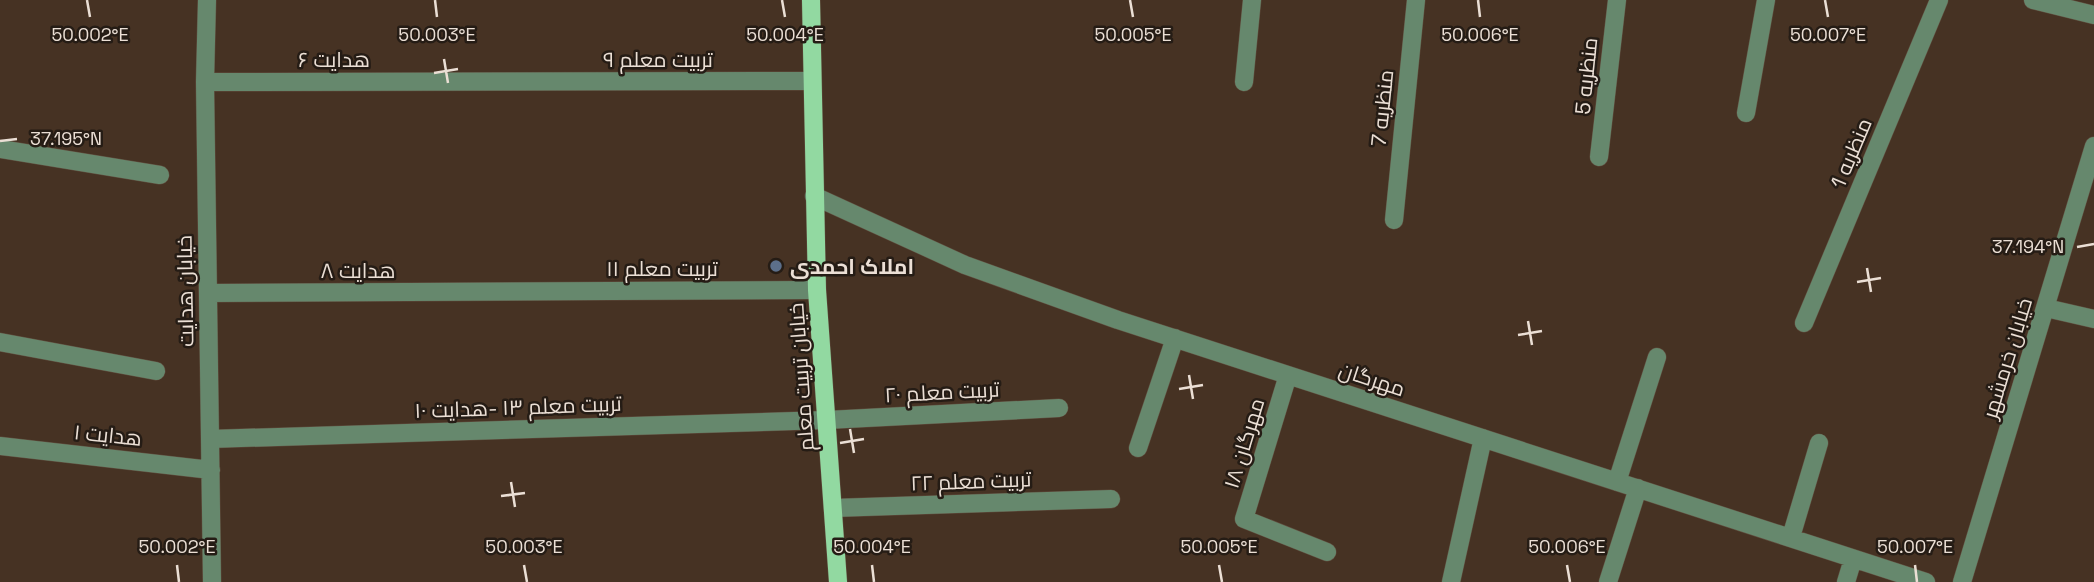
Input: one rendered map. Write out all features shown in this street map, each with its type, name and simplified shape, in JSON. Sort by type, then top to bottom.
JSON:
[{"type":"main road","name":"خیابان تربیت معلم","points":[[811,0],[817,290],[838,582]]},
{"type":"street","name":"خیابان هدایت","points":[[207,0],[205,82],[212,582]]},
{"type":"street","points":[[1244,82],[1252,0]]},
{"type":"street","name":"منظریه 7","points":[[1394,220],[1416,0]]},
{"type":"street","name":"منظریه 5","points":[[1599,157],[1617,0]]},
{"type":"street","points":[[1746,113],[1766,0]]},
{"type":"street","name":"منظریه 1","points":[[1804,323],[1939,0]]},
{"type":"street","points":[[2033,0],[2094,15]]},
{"type":"street","name":"تربیت معلم ۹","points":[[505,82],[812,81]]},
{"type":"street","name":"هدایت ۶","points":[[205,82],[505,82]]},
{"type":"street","name":"خیابان خرمشهر","points":[[1962,582],[2094,146]]},
{"type":"street","points":[[0,149],[160,175]]},
{"type":"street","name":"مهرگان","points":[[814,196],[965,265],[1175,338],[1926,582]]},
{"type":"street","name":"تربیت معلم ۱۱","points":[[508,292],[817,290]]},
{"type":"street","name":"هدایت ۸","points":[[208,293],[508,292]]},
{"type":"street","points":[[2046,308],[2094,319]]},
{"type":"street","points":[[1138,448],[1175,338]]},
{"type":"street","points":[[0,342],[156,371]]},
{"type":"street","points":[[1617,482],[1657,357]]},
{"type":"street","name":"مهرگان ۱۸","points":[[1288,375],[1244,519],[1327,552]]},
{"type":"street","name":"تربیت معلم ۲۰","points":[[827,420],[1059,408]]},
{"type":"street","name":"تربیت معلم ۱۳ -هدایت ۱۰","points":[[210,439],[827,420]]},
{"type":"street","points":[[1451,582],[1483,438]]},
{"type":"street","points":[[1791,537],[1818,443]]},
{"type":"street","name":"هدایت ۱","points":[[0,446],[211,470]]},
{"type":"street","points":[[1608,582],[1638,488]]},
{"type":"street","name":"تربیت معلم ۲۲","points":[[832,508],[1111,499]]},
{"type":"street","points":[[1846,582],[1853,559]]},
{"type":"place","name":"املاک احمدی","points":[[776,266]]}]
